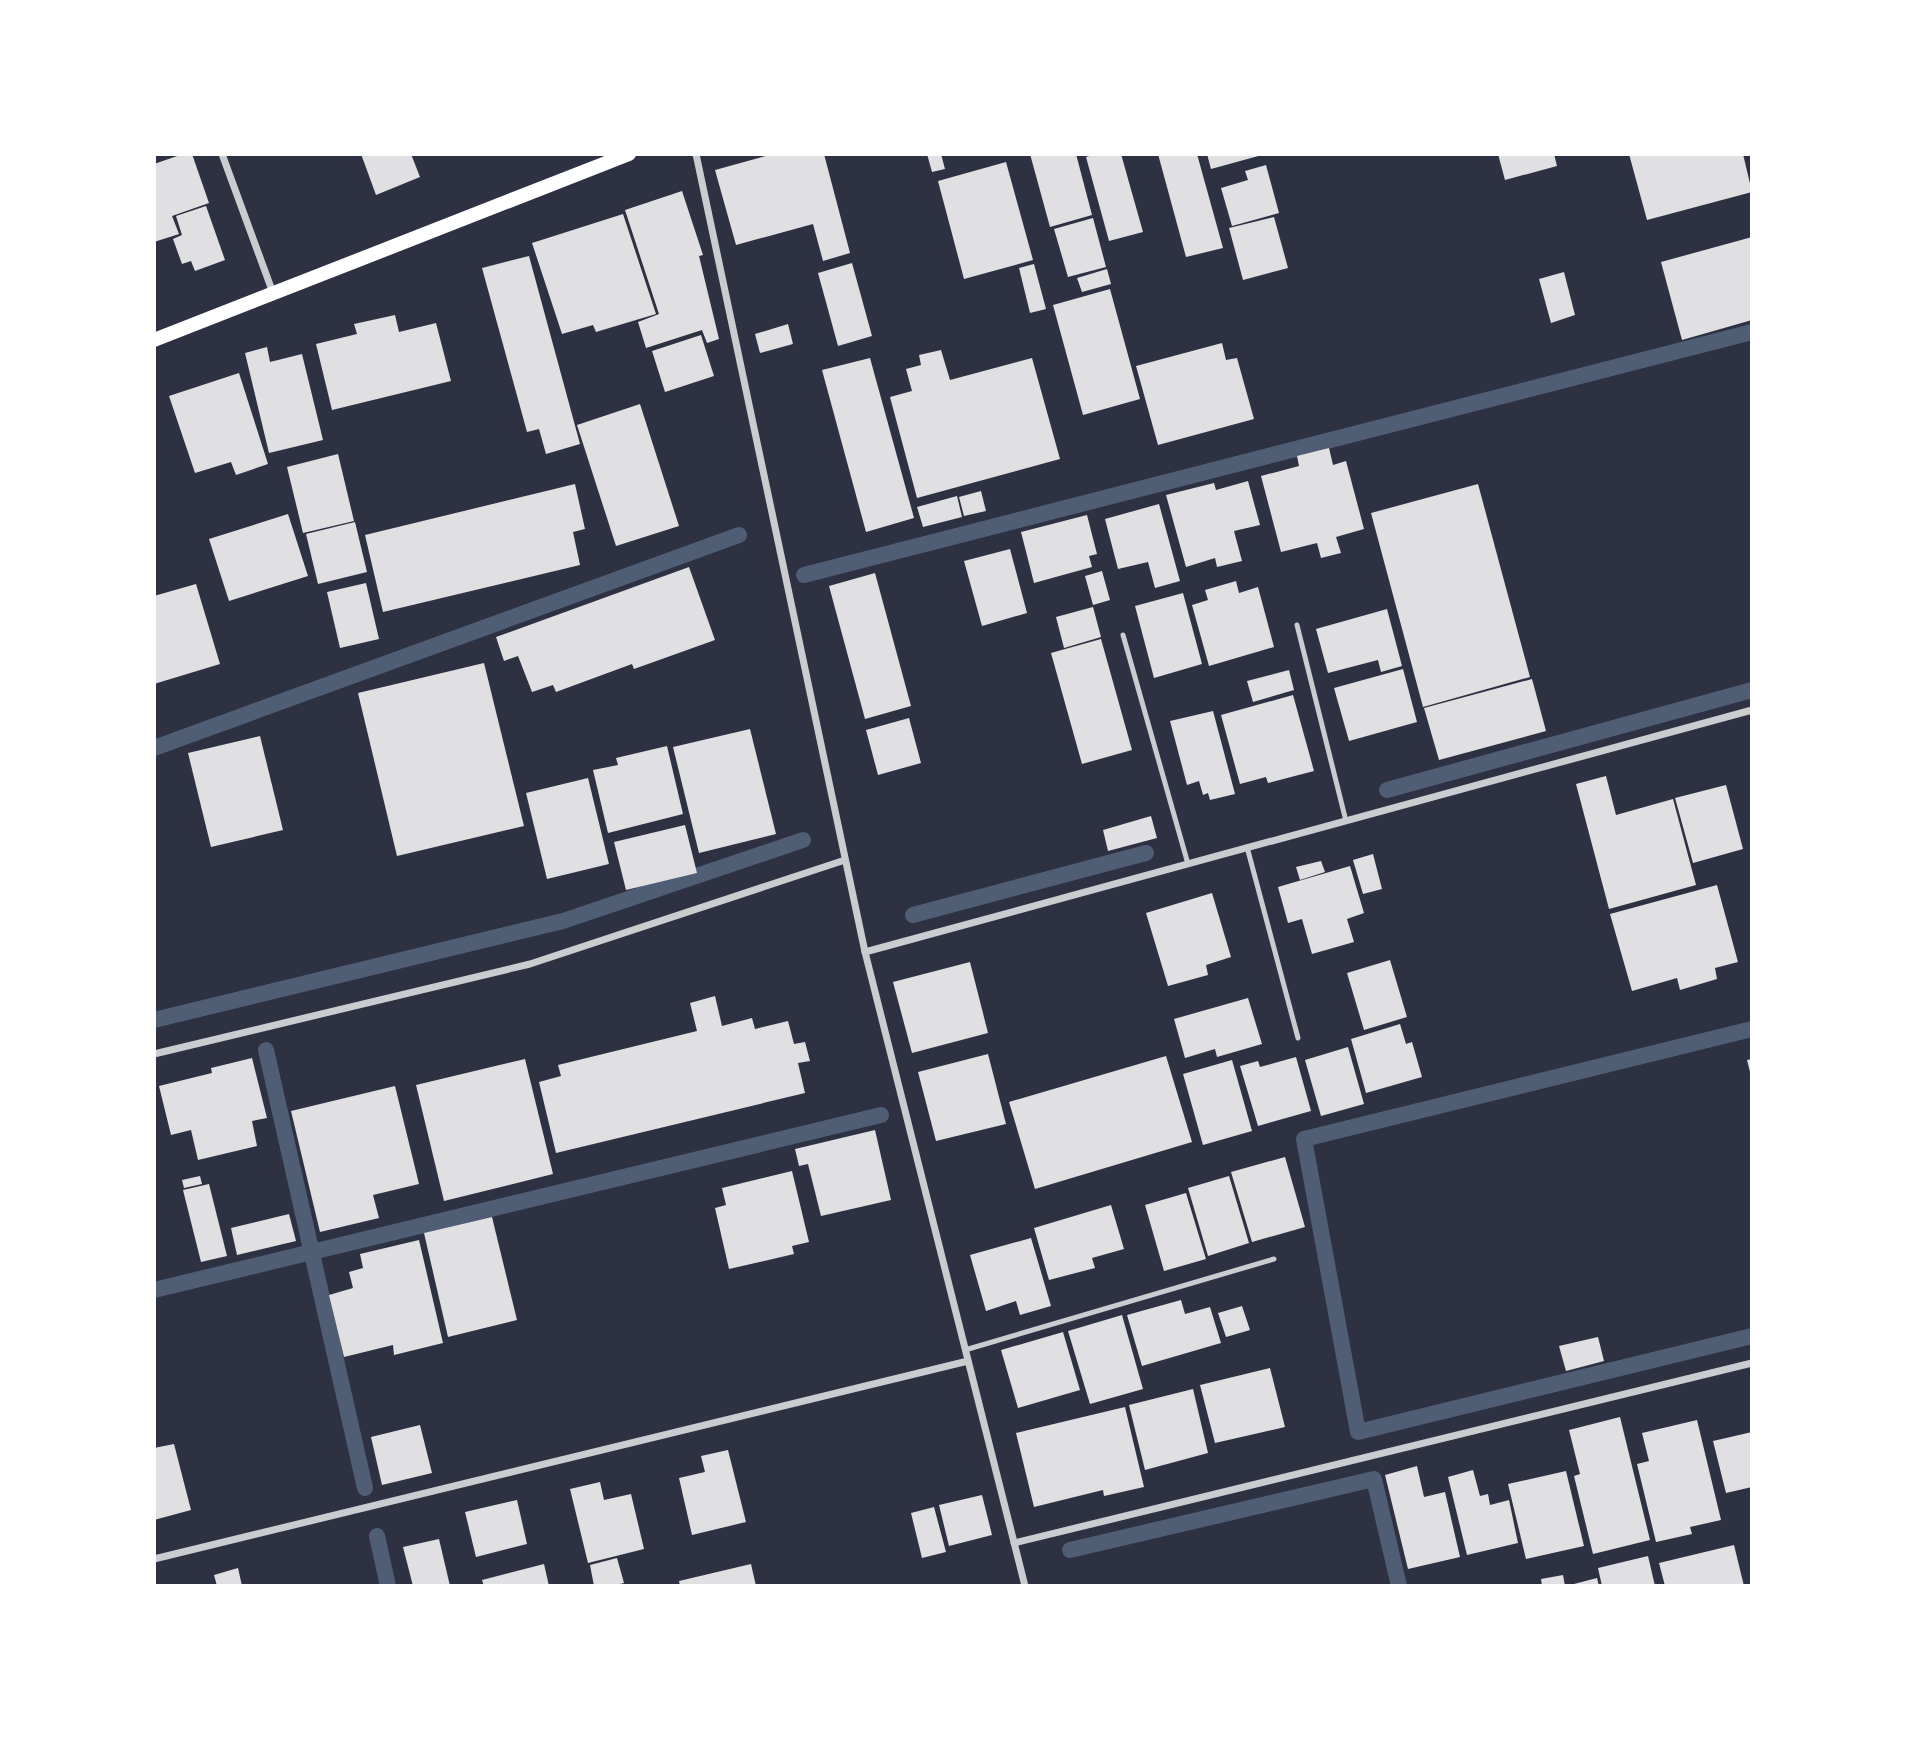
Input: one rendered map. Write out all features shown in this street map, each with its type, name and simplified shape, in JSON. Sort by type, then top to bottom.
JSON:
[{"type":"main road","points":[[154,340],[629,154]]},
{"type":"street","points":[[222,154],[273,293]]},
{"type":"street","points":[[696,154],[865,952],[1025,1586]]},
{"type":"street","points":[[865,952],[1752,710]]},
{"type":"street","points":[[154,1054],[530,964],[845,860]]},
{"type":"street","points":[[154,1559],[968,1361]]},
{"type":"street","points":[[1014,1543],[1752,1363]]},
{"type":"lane","points":[[1297,625],[1346,821]]},
{"type":"lane","points":[[1123,635],[1188,864]]},
{"type":"lane","points":[[1247,847],[1298,1038]]},
{"type":"lane","points":[[965,1350],[1274,1259]]},
{"type":"building","points":[[183,154],[192,154],[209,203],[172,216],[179,234],[154,242],[154,164]]},
{"type":"building","points":[[361,154],[411,154],[420,177],[376,195]]},
{"type":"building","points":[[773,154],[824,154],[850,253],[823,261],[813,224],[736,245],[715,170]]},
{"type":"building","points":[[927,154],[941,154],[945,169],[932,172]]},
{"type":"building","points":[[1030,154],[1076,154],[1092,215],[1050,227]]},
{"type":"building","points":[[1096,154],[1121,154],[1143,232],[1109,241],[1086,157]]},
{"type":"building","points":[[1158,154],[1197,154],[1223,248],[1186,257]]},
{"type":"building","points":[[1207,154],[1262,154],[1262,155],[1211,169]]},
{"type":"building","points":[[1498,154],[1554,154],[1557,166],[1505,180]]},
{"type":"building","points":[[1629,154],[1743,154],[1752,192],[1647,220]]},
{"type":"building","points":[[1006,162],[1033,260],[964,279],[938,181]]},
{"type":"building","points":[[1266,165],[1279,213],[1232,226],[1221,188],[1248,180],[1245,171]]},
{"type":"building","points":[[682,191],[703,255],[699,256],[719,339],[707,343],[702,330],[646,348],[638,322],[659,314],[625,210]]},
{"type":"building","points":[[206,206],[225,260],[195,271],[191,261],[182,264],[173,239],[182,235],[176,216]]},
{"type":"building","points":[[623,214],[656,314],[596,332],[593,325],[562,334],[532,243]]},
{"type":"building","points":[[1274,217],[1288,268],[1243,280],[1229,228]]},
{"type":"building","points":[[1093,218],[1106,267],[1068,277],[1054,229]]},
{"type":"building","points":[[1752,237],[1752,320],[1682,340],[1661,262]]},
{"type":"building","points":[[529,256],[580,444],[546,454],[539,429],[527,432],[482,268]]},
{"type":"building","points":[[852,263],[872,336],[838,346],[818,273]]},
{"type":"building","points":[[1034,264],[1046,309],[1030,313],[1019,268]]},
{"type":"building","points":[[1107,269],[1111,284],[1082,292],[1077,278]]},
{"type":"building","points":[[1564,272],[1575,315],[1551,323],[1539,279]]},
{"type":"building","points":[[1110,289],[1140,399],[1083,415],[1053,305]]},
{"type":"building","points":[[395,315],[399,332],[436,323],[451,381],[332,410],[316,344],[357,334],[354,324]]},
{"type":"building","points":[[788,324],[793,344],[760,353],[755,334]]},
{"type":"building","points":[[701,335],[714,376],[665,392],[652,351]]},
{"type":"building","points":[[1222,343],[1226,360],[1237,358],[1254,419],[1158,445],[1136,366]]},
{"type":"building","points":[[267,347],[270,362],[302,354],[323,440],[269,453],[245,353]]},
{"type":"building","points":[[941,350],[950,380],[1032,358],[1060,459],[917,498],[890,397],[912,391],[906,369],[921,365],[919,355]]},
{"type":"building","points":[[870,358],[914,518],[866,532],[822,370]]},
{"type":"building","points":[[239,373],[268,464],[236,475],[231,462],[195,473],[169,396]]},
{"type":"building","points":[[640,404],[679,526],[616,546],[577,425]]},
{"type":"building","points":[[1329,448],[1333,465],[1346,461],[1364,529],[1336,537],[1341,553],[1321,558],[1317,543],[1281,552],[1261,476],[1299,466],[1297,456]]},
{"type":"building","points":[[338,454],[354,521],[303,533],[287,467]]},
{"type":"building","points":[[1248,481],[1260,525],[1234,531],[1242,561],[1217,567],[1215,558],[1186,567],[1166,495],[1214,483],[1216,490]]},
{"type":"building","points":[[575,484],[585,529],[573,532],[580,565],[383,612],[365,535]]},
{"type":"building","points":[[1478,484],[1530,677],[1423,707],[1371,513]]},
{"type":"building","points":[[981,491],[986,511],[964,516],[959,497]]},
{"type":"building","points":[[957,496],[962,517],[923,527],[917,507]]},
{"type":"building","points":[[1159,504],[1180,581],[1155,588],[1148,562],[1118,569],[1105,519]]},
{"type":"building","points":[[288,514],[308,576],[229,601],[209,539]]},
{"type":"building","points":[[1087,515],[1097,554],[1089,556],[1092,567],[1034,583],[1021,532]]},
{"type":"building","points":[[355,522],[367,572],[318,584],[306,534]]},
{"type":"building","points":[[1010,549],[1027,613],[982,626],[964,561]]},
{"type":"building","points":[[689,567],[715,640],[634,669],[632,664],[556,692],[553,685],[532,692],[518,656],[504,661],[496,637]]},
{"type":"building","points":[[1102,571],[1110,600],[1093,605],[1085,576]]},
{"type":"building","points":[[875,573],[911,706],[865,719],[829,586]]},
{"type":"building","points":[[1236,581],[1239,593],[1258,587],[1274,647],[1209,666],[1192,605],[1208,600],[1205,590]]},
{"type":"building","points":[[366,583],[379,639],[340,648],[327,592]]},
{"type":"building","points":[[196,584],[220,664],[154,684],[154,596]]},
{"type":"building","points":[[1183,593],[1202,664],[1154,678],[1135,606]]},
{"type":"building","points":[[1093,607],[1101,637],[1064,648],[1056,617]]},
{"type":"building","points":[[1387,609],[1402,666],[1381,672],[1378,660],[1328,673],[1316,629]]},
{"type":"building","points":[[1101,639],[1132,750],[1082,764],[1051,653]]},
{"type":"building","points":[[484,663],[524,826],[397,856],[358,693]]},
{"type":"building","points":[[1403,669],[1417,722],[1349,741],[1334,688]]},
{"type":"building","points":[[1289,670],[1294,690],[1253,702],[1247,681]]},
{"type":"building","points":[[1532,679],[1546,731],[1439,760],[1424,708]]},
{"type":"building","points":[[1293,695],[1314,771],[1268,783],[1266,777],[1240,784],[1221,715]]},
{"type":"building","points":[[1213,711],[1235,794],[1210,800],[1208,793],[1203,795],[1199,781],[1187,785],[1170,721]]},
{"type":"building","points":[[909,718],[921,763],[878,775],[866,730]]},
{"type":"building","points":[[750,729],[776,834],[699,853],[673,747]]},
{"type":"building","points":[[260,736],[283,830],[211,847],[188,753]]},
{"type":"building","points":[[667,746],[683,814],[608,833],[593,770],[618,765],[616,758]]},
{"type":"building","points":[[1606,776],[1616,815],[1673,799],[1696,885],[1609,909],[1576,784]]},
{"type":"building","points":[[588,778],[609,864],[547,879],[526,793]]},
{"type":"building","points":[[1726,785],[1743,849],[1693,863],[1675,798]]},
{"type":"building","points":[[1151,816],[1157,838],[1108,851],[1103,830]]},
{"type":"building","points":[[685,825],[697,873],[626,890],[614,842]]},
{"type":"building","points":[[1373,854],[1382,889],[1363,894],[1353,860]]},
{"type":"building","points":[[1321,861],[1325,872],[1300,880],[1296,867]]},
{"type":"building","points":[[1350,866],[1364,913],[1347,919],[1354,942],[1312,954],[1302,919],[1288,923],[1278,887]]},
{"type":"building","points":[[1717,885],[1738,962],[1715,968],[1717,979],[1680,990],[1677,978],[1632,991],[1610,914]]},
{"type":"building","points":[[1212,893],[1231,957],[1206,965],[1208,975],[1168,986],[1146,913]]},
{"type":"building","points":[[1390,960],[1407,1017],[1364,1030],[1347,973]]},
{"type":"building","points":[[970,962],[988,1033],[912,1053],[893,982]]},
{"type":"building","points":[[715,996],[722,1026],[752,1018],[755,1029],[788,1021],[794,1044],[805,1042],[810,1061],[798,1063],[805,1093],[556,1153],[539,1082],[561,1076],[558,1065],[697,1031],[690,1003]]},
{"type":"building","points":[[1248,998],[1262,1044],[1217,1057],[1215,1049],[1185,1058],[1174,1019]]},
{"type":"building","points":[[1400,1024],[1406,1044],[1412,1042],[1422,1077],[1366,1093],[1351,1039]]},
{"type":"building","points":[[1348,1047],[1364,1104],[1321,1116],[1305,1060]]},
{"type":"building","points":[[988,1054],[1006,1124],[936,1141],[918,1072]]},
{"type":"building","points":[[1166,1056],[1192,1142],[1035,1189],[1009,1102]]},
{"type":"building","points":[[1296,1057],[1311,1111],[1258,1126],[1240,1066],[1258,1061],[1260,1067]]},
{"type":"building","points":[[252,1058],[267,1118],[252,1121],[257,1146],[198,1160],[191,1130],[171,1135],[159,1086],[212,1073],[211,1068]]},
{"type":"building","points":[[525,1059],[553,1174],[444,1201],[416,1085]]},
{"type":"building","points":[[1752,1059],[1752,1076],[1751,1076],[1747,1060]]},
{"type":"building","points":[[1232,1060],[1252,1131],[1203,1145],[1183,1074]]},
{"type":"building","points":[[395,1086],[419,1184],[373,1195],[379,1218],[320,1232],[291,1111]]},
{"type":"building","points":[[875,1130],[891,1200],[821,1216],[808,1164],[799,1166],[795,1149]]},
{"type":"building","points":[[1285,1157],[1305,1227],[1252,1242],[1231,1172]]},
{"type":"building","points":[[792,1171],[809,1242],[792,1246],[794,1254],[729,1269],[715,1208],[726,1205],[722,1188]]},
{"type":"building","points":[[200,1176],[202,1184],[184,1188],[182,1180]]},
{"type":"building","points":[[1229,1176],[1249,1243],[1208,1256],[1188,1188]]},
{"type":"building","points":[[209,1184],[227,1256],[201,1262],[183,1190]]},
{"type":"building","points":[[1186,1193],[1206,1259],[1164,1271],[1145,1205]]},
{"type":"building","points":[[1111,1205],[1124,1249],[1092,1258],[1095,1268],[1049,1280],[1034,1228]]},
{"type":"building","points":[[289,1214],[296,1241],[237,1255],[231,1228]]},
{"type":"building","points":[[492,1217],[517,1320],[448,1337],[424,1233]]},
{"type":"building","points":[[1031,1238],[1051,1306],[1020,1315],[1016,1301],[986,1311],[970,1255]]},
{"type":"building","points":[[419,1240],[443,1343],[394,1355],[393,1345],[344,1357],[329,1295],[353,1288],[349,1272],[363,1268],[360,1254]]},
{"type":"building","points":[[1181,1300],[1185,1314],[1210,1307],[1221,1343],[1142,1366],[1127,1315]]},
{"type":"building","points":[[1242,1306],[1250,1330],[1226,1337],[1218,1313]]},
{"type":"building","points":[[1122,1315],[1143,1389],[1090,1404],[1068,1331]]},
{"type":"building","points":[[1063,1332],[1080,1390],[1018,1408],[1001,1350]]},
{"type":"building","points":[[1598,1337],[1604,1361],[1566,1371],[1559,1346]]},
{"type":"building","points":[[1270,1368],[1285,1427],[1215,1443],[1200,1385]]},
{"type":"building","points":[[1193,1389],[1208,1453],[1145,1470],[1129,1405]]},
{"type":"building","points":[[1125,1407],[1144,1487],[1104,1496],[1103,1490],[1034,1507],[1016,1433]]},
{"type":"building","points":[[1620,1417],[1650,1540],[1593,1554],[1574,1476],[1580,1474],[1569,1430]]},
{"type":"building","points":[[1697,1420],[1721,1520],[1690,1527],[1692,1534],[1656,1542],[1637,1464],[1649,1461],[1642,1433]]},
{"type":"building","points":[[420,1425],[432,1473],[382,1485],[371,1437]]},
{"type":"building","points":[[1752,1432],[1752,1487],[1726,1493],[1713,1441]]},
{"type":"building","points":[[174,1444],[191,1510],[154,1520],[154,1448]]},
{"type":"building","points":[[728,1450],[746,1522],[692,1535],[679,1478],[705,1472],[701,1456]]},
{"type":"building","points":[[1417,1466],[1424,1497],[1445,1492],[1460,1557],[1408,1569],[1385,1475]]},
{"type":"building","points":[[1473,1470],[1480,1496],[1488,1494],[1490,1505],[1509,1500],[1518,1543],[1467,1555],[1448,1477]]},
{"type":"building","points":[[1566,1471],[1584,1546],[1526,1559],[1508,1484]]},
{"type":"building","points":[[600,1482],[604,1500],[631,1494],[644,1549],[588,1563],[570,1489]]},
{"type":"building","points":[[982,1495],[992,1535],[949,1546],[939,1505]]},
{"type":"building","points":[[517,1500],[527,1544],[476,1557],[465,1512]]},
{"type":"building","points":[[934,1507],[946,1552],[922,1558],[911,1513]]},
{"type":"building","points":[[439,1539],[450,1586],[413,1586],[403,1547]]},
{"type":"building","points":[[1734,1545],[1744,1586],[1665,1586],[1659,1563]]},
{"type":"building","points":[[1648,1556],[1655,1586],[1602,1586],[1598,1568]]},
{"type":"building","points":[[617,1558],[624,1583],[594,1586],[590,1565]]},
{"type":"building","points":[[544,1564],[549,1586],[484,1586],[482,1580]]},
{"type":"building","points":[[751,1564],[756,1586],[680,1586],[679,1581]]},
{"type":"building","points":[[238,1568],[242,1586],[217,1586],[214,1575]]},
{"type":"building","points":[[1563,1575],[1565,1586],[1542,1586],[1541,1579]]},
{"type":"building","points":[[1597,1578],[1599,1586],[1570,1586],[1570,1585]]},
{"type":"waterway","points":[[804,575],[1752,332]]},
{"type":"waterway","points":[[154,748],[739,535]]},
{"type":"waterway","points":[[1387,790],[1752,690]]},
{"type":"waterway","points":[[154,1020],[563,921],[803,840]]},
{"type":"waterway","points":[[913,915],[1146,853]]},
{"type":"waterway","points":[[1752,1029],[1304,1139],[1358,1432],[1752,1336]]},
{"type":"waterway","points":[[266,1050],[365,1488]]},
{"type":"waterway","points":[[154,1290],[881,1115]]},
{"type":"waterway","points":[[1070,1550],[1374,1479],[1399,1586]]},
{"type":"waterway","points":[[377,1536],[388,1586]]}]
